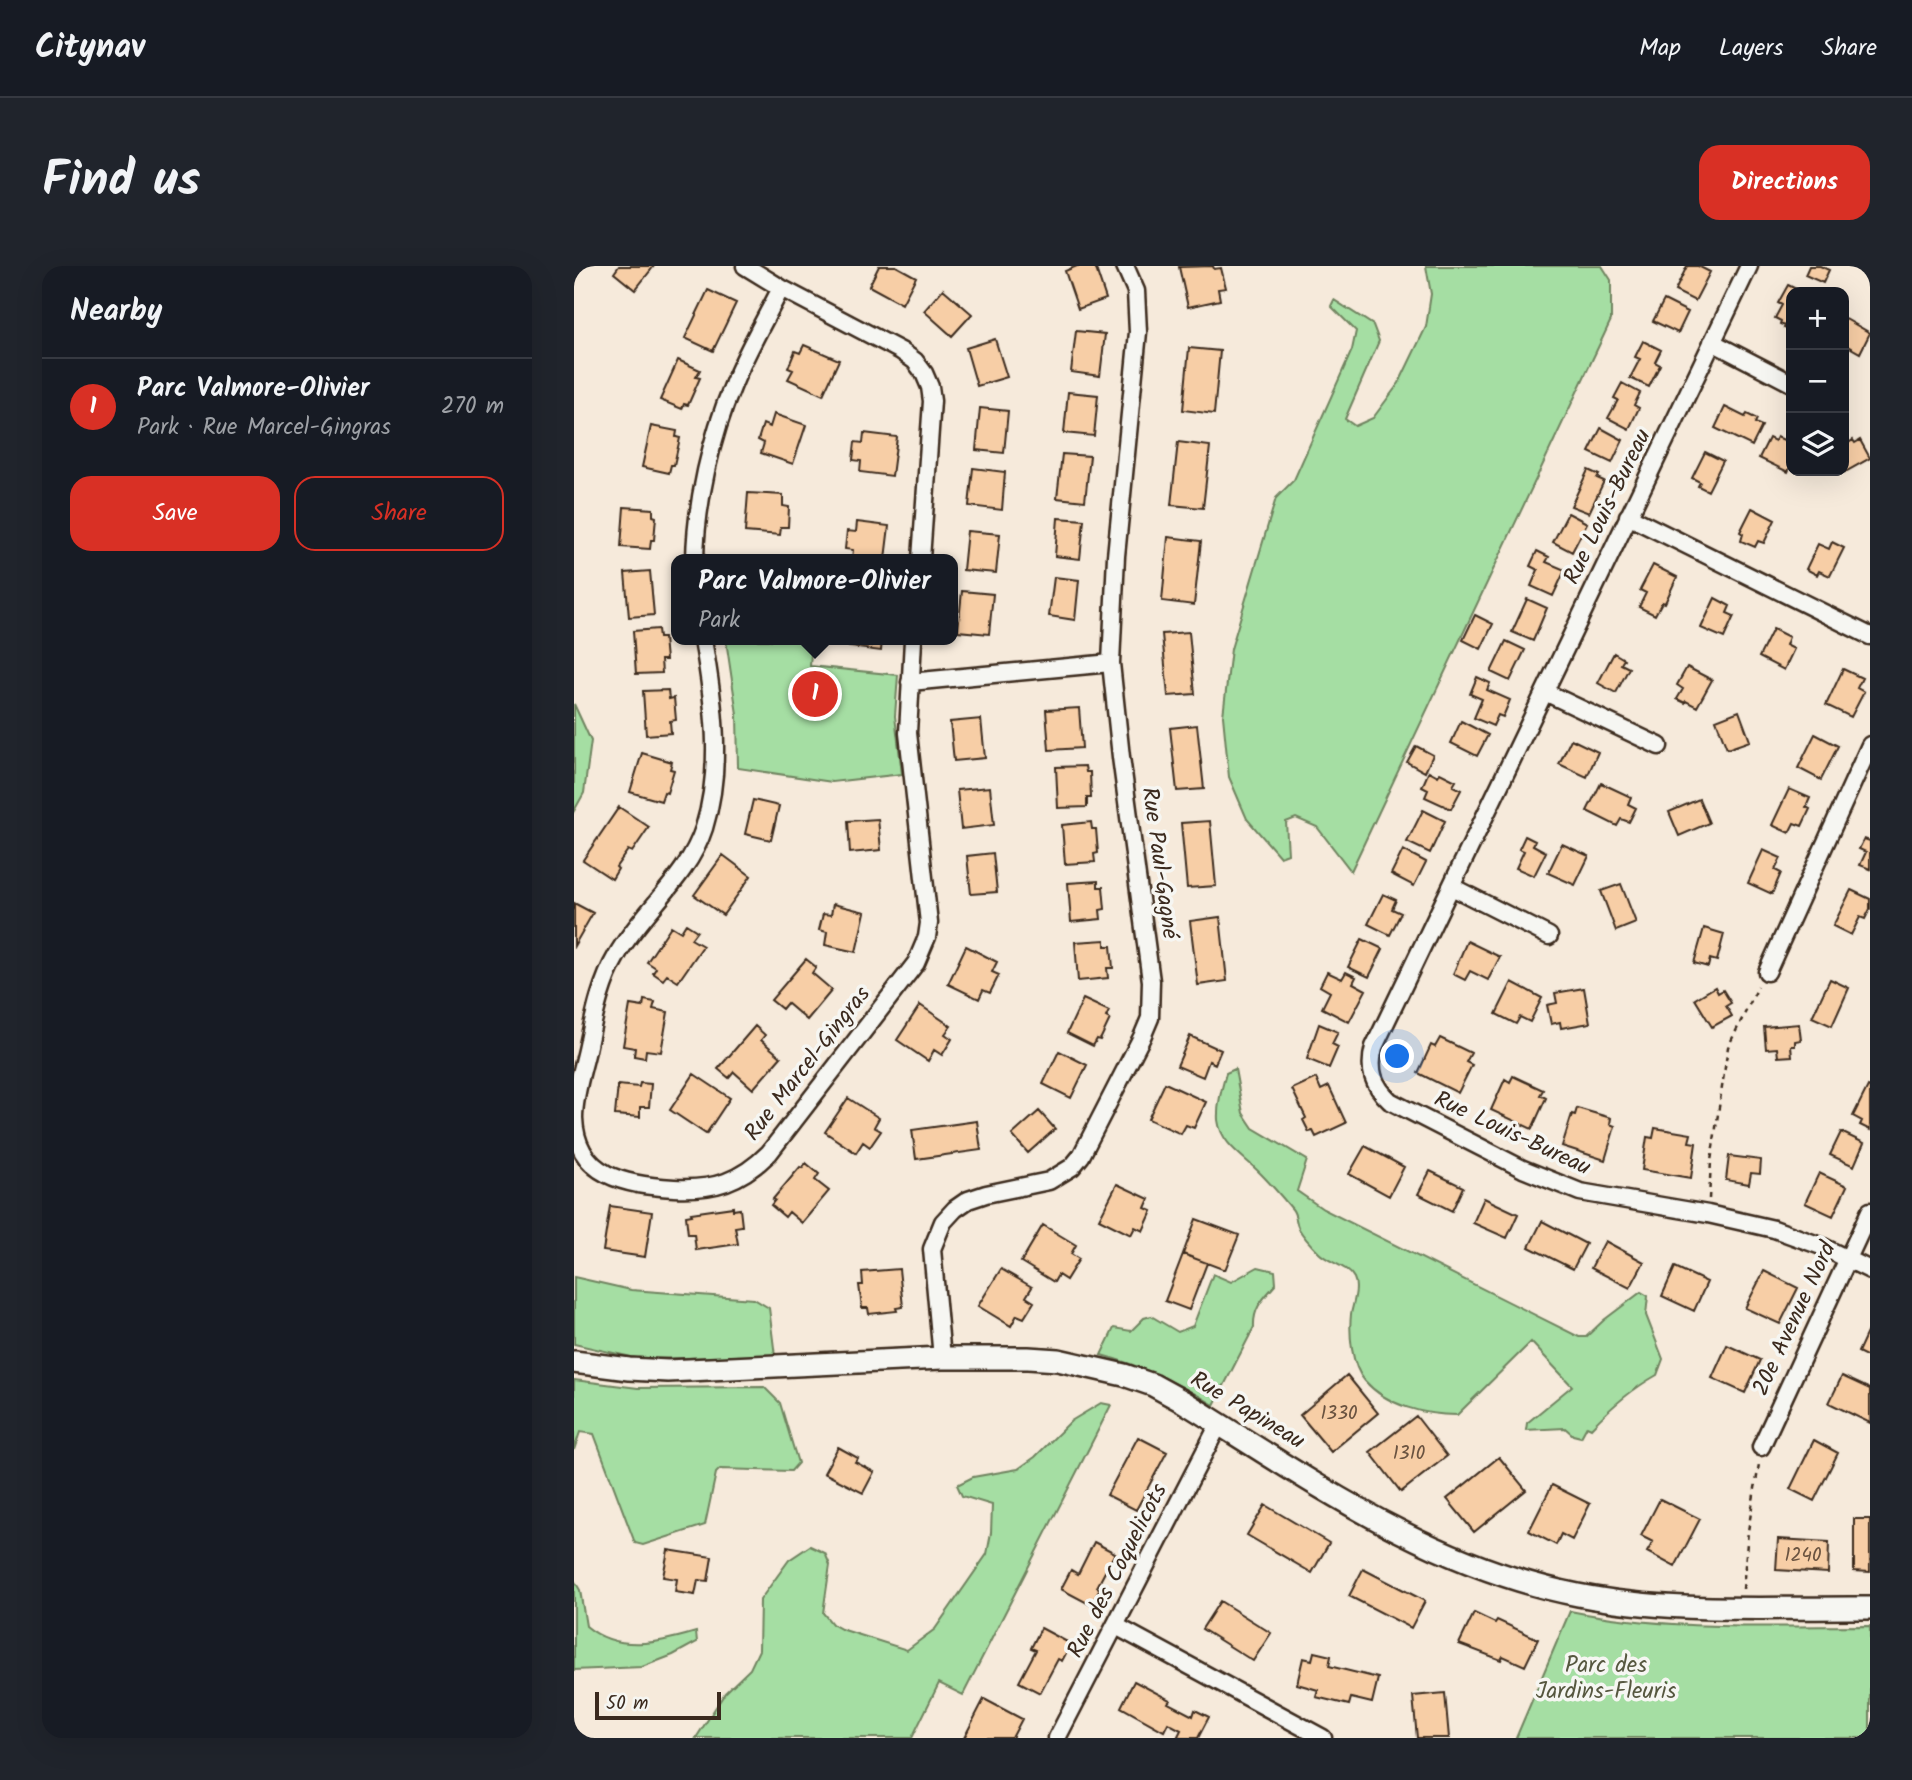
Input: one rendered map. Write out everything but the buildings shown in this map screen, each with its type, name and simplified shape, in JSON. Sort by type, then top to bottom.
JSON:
[{"type":"street","points":[[745,266],[901,351],[915,361],[924,373],[930,387],[932,418],[921,554]]},
{"type":"street","name":"Rue Paul-Gagné","points":[[942,1359],[932,1249],[943,1222],[968,1200],[1049,1181],[1072,1167],[1091,1138],[1150,1018],[1152,981],[1111,663],[1116,556],[1138,332],[1136,291],[1125,266]]},
{"type":"street","name":"Rue Louis-Bureau","points":[[1748,266],[1374,1047],[1371,1060],[1372,1078],[1390,1101],[1556,1183],[1602,1197],[1708,1214],[1797,1236],[1870,1270]]},
{"type":"street","points":[[696,554],[701,501],[719,424],[734,383],[781,288]]},
{"type":"street","points":[[1712,342],[1786,380]]},
{"type":"street","points":[[1628,516],[1870,636]]},
{"type":"street","name":"Rue Marcel-Gingras","points":[[704,645],[712,688],[715,742],[713,788],[703,831],[680,873],[628,939],[609,971],[597,1004],[575,1102],[576,1133],[592,1163],[604,1173],[621,1181],[645,1186],[712,1187],[756,1166],[778,1142],[916,963],[927,937],[929,923],[908,733],[913,645]]},
{"type":"street","points":[[910,682],[1111,663]]},
{"type":"street","points":[[1545,692],[1659,746]]},
{"type":"street","points":[[1767,972],[1870,745]]},
{"type":"street","points":[[1452,887],[1549,936]]},
{"type":"street","name":"20e Avenue Nord","points":[[1761,1447],[1870,1211]]},
{"type":"street","name":"Rue Papineau","points":[[574,1362],[668,1371],[942,1359],[1058,1360],[1153,1385],[1373,1519],[1453,1558],[1498,1574],[1577,1595],[1638,1604],[1693,1608],[1870,1608]]},
{"type":"street","name":"Rue des Coquelicots","points":[[1057,1738],[1219,1424]]},
{"type":"street","points":[[1115,1626],[1323,1738]]},
{"type":"path","points":[[1708,1214],[1711,1161],[1728,1047],[1747,1005],[1767,972]]},
{"type":"path","points":[[1747,1608],[1743,1590],[1744,1563],[1761,1447]]},
{"type":"green space","points":[[1426,266],[1602,266],[1611,280],[1611,320],[1351,871],[1317,827],[1296,818],[1286,822],[1288,854],[1280,857],[1247,819],[1229,777],[1223,716],[1231,649],[1276,498],[1294,480],[1352,350],[1356,331],[1331,306],[1334,300],[1373,325],[1379,341],[1345,419],[1355,426],[1373,418],[1399,383],[1426,327],[1431,294]]},
{"type":"green space","points":[[727,645],[812,645],[810,666],[898,675],[895,716],[902,774],[832,782],[738,768],[737,714]]},
{"type":"green space","points":[[574,704],[591,741],[584,793],[574,811]]},
{"type":"green space","points":[[1235,1069],[1243,1113],[1253,1128],[1307,1160],[1297,1191],[1323,1209],[1579,1337],[1586,1337],[1641,1292],[1648,1296],[1646,1315],[1663,1359],[1657,1375],[1622,1399],[1591,1428],[1587,1426],[1581,1437],[1573,1435],[1565,1428],[1526,1430],[1527,1423],[1572,1386],[1531,1342],[1457,1415],[1420,1411],[1395,1403],[1374,1390],[1360,1374],[1352,1349],[1350,1322],[1356,1291],[1354,1278],[1308,1242],[1299,1229],[1292,1209],[1264,1177],[1234,1150],[1220,1129],[1218,1114],[1221,1090],[1226,1073]]},
{"type":"green space","points":[[1258,1267],[1275,1271],[1276,1284],[1257,1308],[1254,1327],[1214,1405],[1160,1376],[1101,1355],[1114,1328],[1131,1331],[1144,1318],[1151,1316],[1178,1332],[1193,1326],[1213,1274],[1231,1282]]},
{"type":"green space","points":[[574,1277],[631,1290],[754,1299],[769,1308],[775,1356],[640,1359],[574,1344]]},
{"type":"green space","points":[[574,1380],[638,1388],[764,1387],[780,1403],[798,1463],[791,1471],[720,1469],[716,1473],[705,1525],[643,1545],[635,1543],[594,1434],[580,1432],[574,1450]]},
{"type":"green space","points":[[1101,1403],[1111,1405],[963,1695],[939,1683],[912,1738],[696,1738],[725,1693],[750,1669],[759,1650],[760,1600],[789,1560],[810,1546],[825,1553],[830,1565],[823,1613],[832,1624],[907,1650],[935,1629],[987,1554],[992,1505],[962,1496],[957,1485],[973,1477],[1018,1469],[1035,1457],[1071,1421]]},
{"type":"green space","points":[[574,1580],[580,1590],[586,1626],[598,1634],[611,1640],[639,1643],[668,1640],[696,1632],[697,1642],[642,1667],[574,1670]]},
{"type":"green space","name":"Parc des Jardins-Fleuris","points":[[1570,1611],[1682,1625],[1870,1626],[1870,1738],[1516,1738]]},
{"type":"place","name":"Parc Valmore-Olivier","points":[[815,694]]}]
